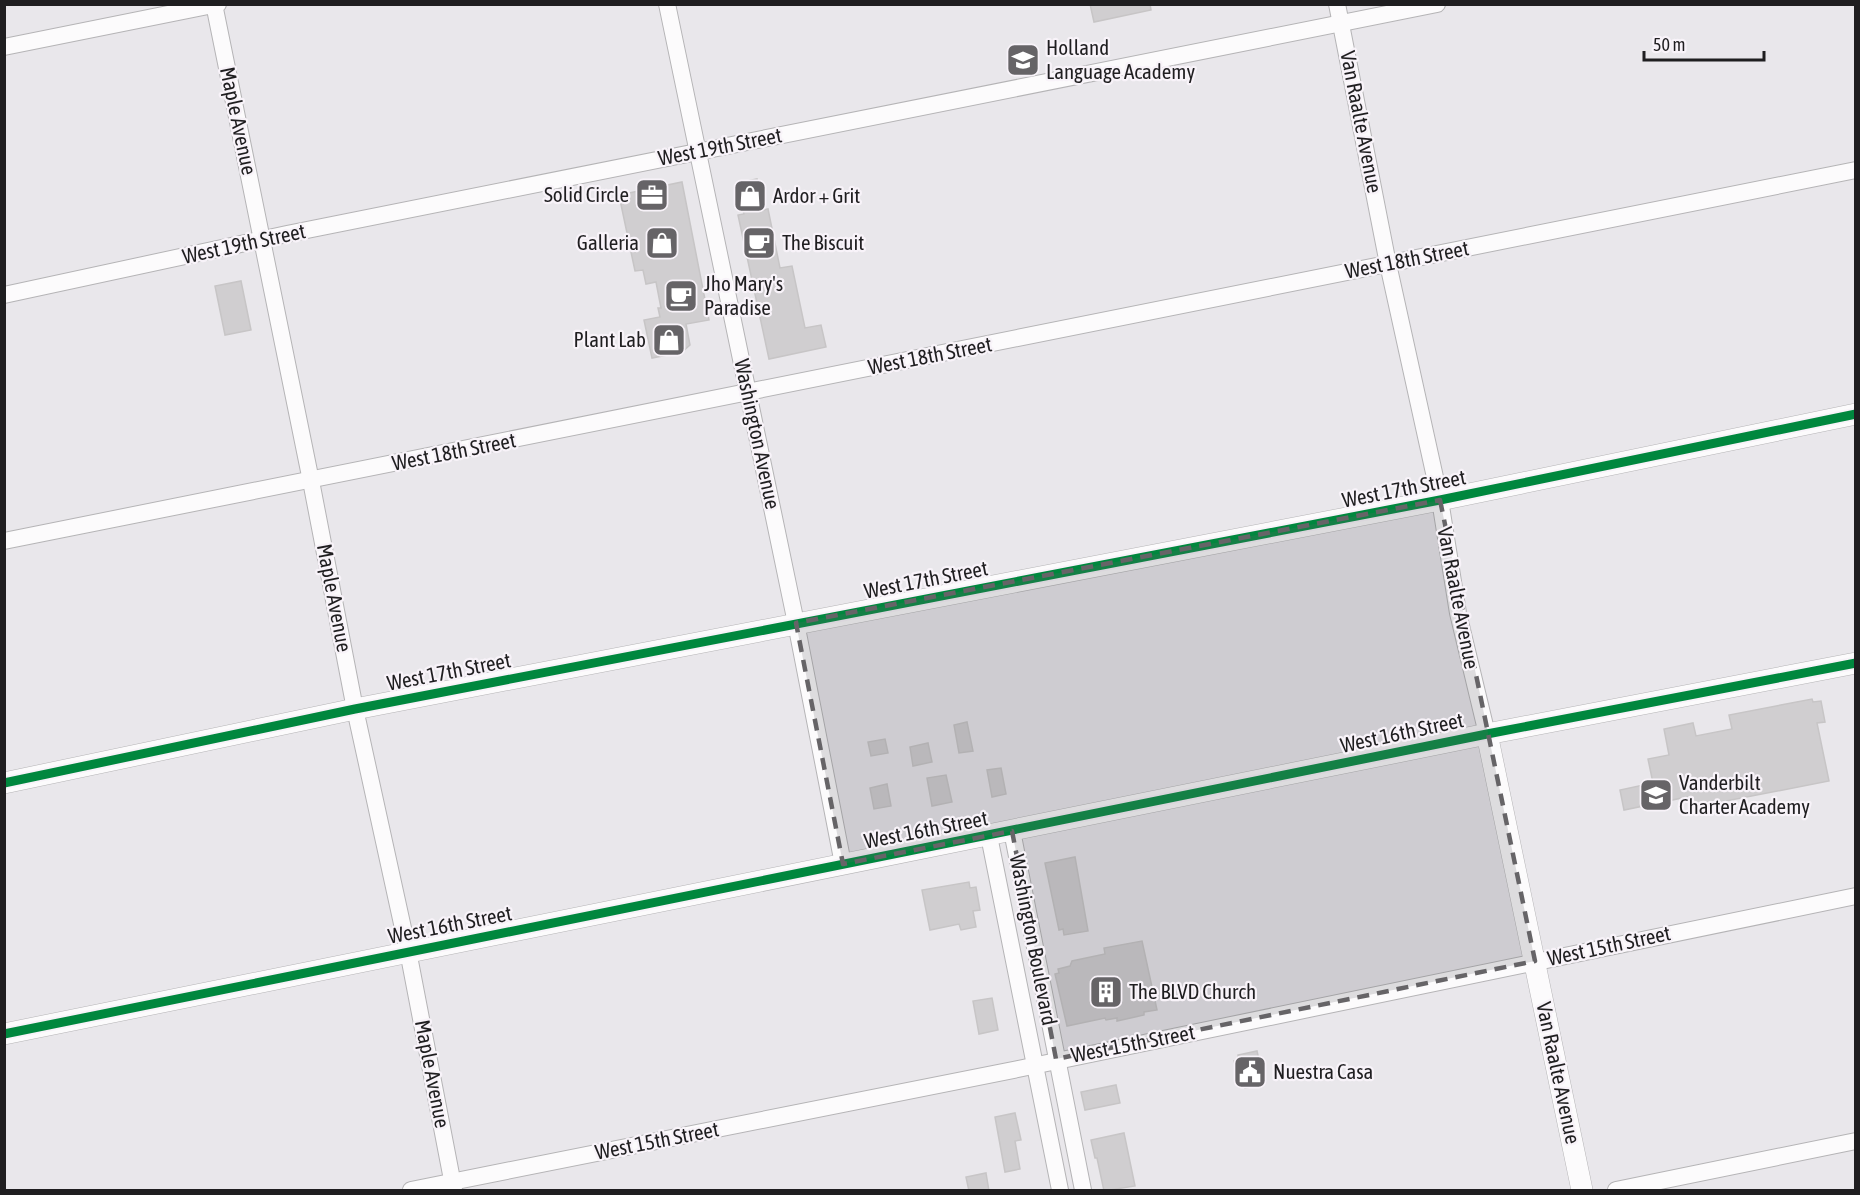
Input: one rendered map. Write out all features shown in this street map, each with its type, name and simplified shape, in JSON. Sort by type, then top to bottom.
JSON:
[{"type":"street","name":"Washington Avenue","points":[[667,4],[796,623],[843,864]]},
{"type":"street","name":"Van Raalte Avenue","points":[[1337,4],[1388,264],[1440,500],[1458,613],[1487,734],[1582,1191]]},
{"type":"street","name":"West 19th Street","points":[[4,295],[262,239],[1437,4]]},
{"type":"street","points":[[4,47],[215,5]]},
{"type":"street","name":"Maple Avenue","points":[[215,5],[355,709],[408,951],[453,1186]]},
{"type":"street","name":"West 18th Street","points":[[4,541],[1856,170]]},
{"type":"street","name":"West 17th Street","points":[[4,783],[355,709],[1440,500],[1856,414]]},
{"type":"street","name":"West 16th Street","points":[[4,1034],[1487,734],[1856,663]]},
{"type":"street","name":"Washington Boulevard","points":[[1012,831],[1083,1191]]},
{"type":"street","name":"Washington Boulevard","points":[[989,836],[1060,1191]]},
{"type":"street","name":"West 15th Street","points":[[411,1191],[453,1186],[1056,1059],[1856,896]]},
{"type":"street","points":[[1616,1191],[1856,1141]]},
{"type":"highlighted area","points":[[1440,500],[1535,961],[1056,1059],[1012,831],[843,864],[796,623]]},
{"type":"building","points":[[1090,4],[1150,4],[1151,10],[1094,22]]},
{"type":"building","points":[[757,179],[763,210],[768,209],[780,268],[792,266],[805,328],[821,325],[826,347],[769,359],[738,215],[744,214],[737,183]]},
{"type":"building","points":[[682,182],[709,320],[686,324],[690,345],[682,352],[652,358],[644,320],[660,317],[658,308],[661,308],[656,282],[646,284],[643,270],[635,271],[619,195]]},
{"type":"building","points":[[241,281],[251,330],[225,335],[215,286]]},
{"type":"building","points":[[1812,699],[1813,702],[1821,701],[1825,722],[1817,723],[1829,781],[1690,808],[1687,797],[1624,810],[1620,790],[1653,783],[1648,759],[1669,755],[1664,729],[1693,723],[1696,736],[1732,729],[1729,715]]},
{"type":"building","points":[[967,722],[973,751],[959,753],[954,725]]},
{"type":"building","points":[[885,739],[888,753],[871,756],[868,742]]},
{"type":"building","points":[[928,743],[932,762],[913,766],[910,747]]},
{"type":"building","points":[[1001,768],[1006,794],[992,797],[987,770]]},
{"type":"building","points":[[946,775],[952,802],[932,806],[927,778]]},
{"type":"building","points":[[887,784],[891,806],[874,809],[870,788]]},
{"type":"building","points":[[1075,857],[1088,931],[1064,935],[1063,929],[1059,930],[1045,863]]},
{"type":"building","points":[[969,882],[970,888],[976,887],[980,910],[973,911],[976,927],[961,930],[959,924],[930,930],[922,890]]},
{"type":"building","name":"The BLVD Church","points":[[1142,941],[1157,1010],[1117,1021],[1117,1018],[1106,1020],[1105,1018],[1067,1026],[1055,974],[1059,973],[1058,969],[1070,966],[1072,961],[1105,954],[1104,948]]},
{"type":"building","points":[[992,998],[998,1030],[979,1034],[973,1001]]},
{"type":"building","name":"Nuestra Casa","points":[[1257,1051],[1263,1078],[1259,1078],[1261,1085],[1245,1088],[1234,1061],[1239,1060],[1238,1055]]},
{"type":"building","points":[[1116,1085],[1120,1103],[1085,1110],[1081,1092]]},
{"type":"building","points":[[1015,1113],[1021,1140],[1015,1141],[1020,1169],[1005,1172],[995,1117]]},
{"type":"building","points":[[1124,1133],[1135,1186],[1104,1191],[1091,1140]]},
{"type":"building","points":[[986,1173],[989,1191],[969,1191],[966,1177]]},
{"type":"cycle path","points":[[4,783],[355,709],[1440,500],[1856,414]]},
{"type":"cycle path","points":[[4,1034],[1487,734],[1856,663]]},
{"type":"place","name":"Holland Language Academy","points":[[1023,60]]},
{"type":"place","name":"Solid Circle","points":[[652,195]]},
{"type":"place","name":"Ardor + Grit","points":[[750,196]]},
{"type":"place","name":"Galleria","points":[[662,243]]},
{"type":"place","name":"The Biscuit","points":[[759,243]]},
{"type":"place","name":"Jho Mary's Paradise","points":[[681,296]]},
{"type":"place","name":"Plant Lab","points":[[669,340]]},
{"type":"place","name":"Vanderbilt Charter Academy","points":[[1656,795]]},
{"type":"place","name":"The BLVD Church","points":[[1106,992]]},
{"type":"place","name":"Nuestra Casa","points":[[1250,1072]]}]
